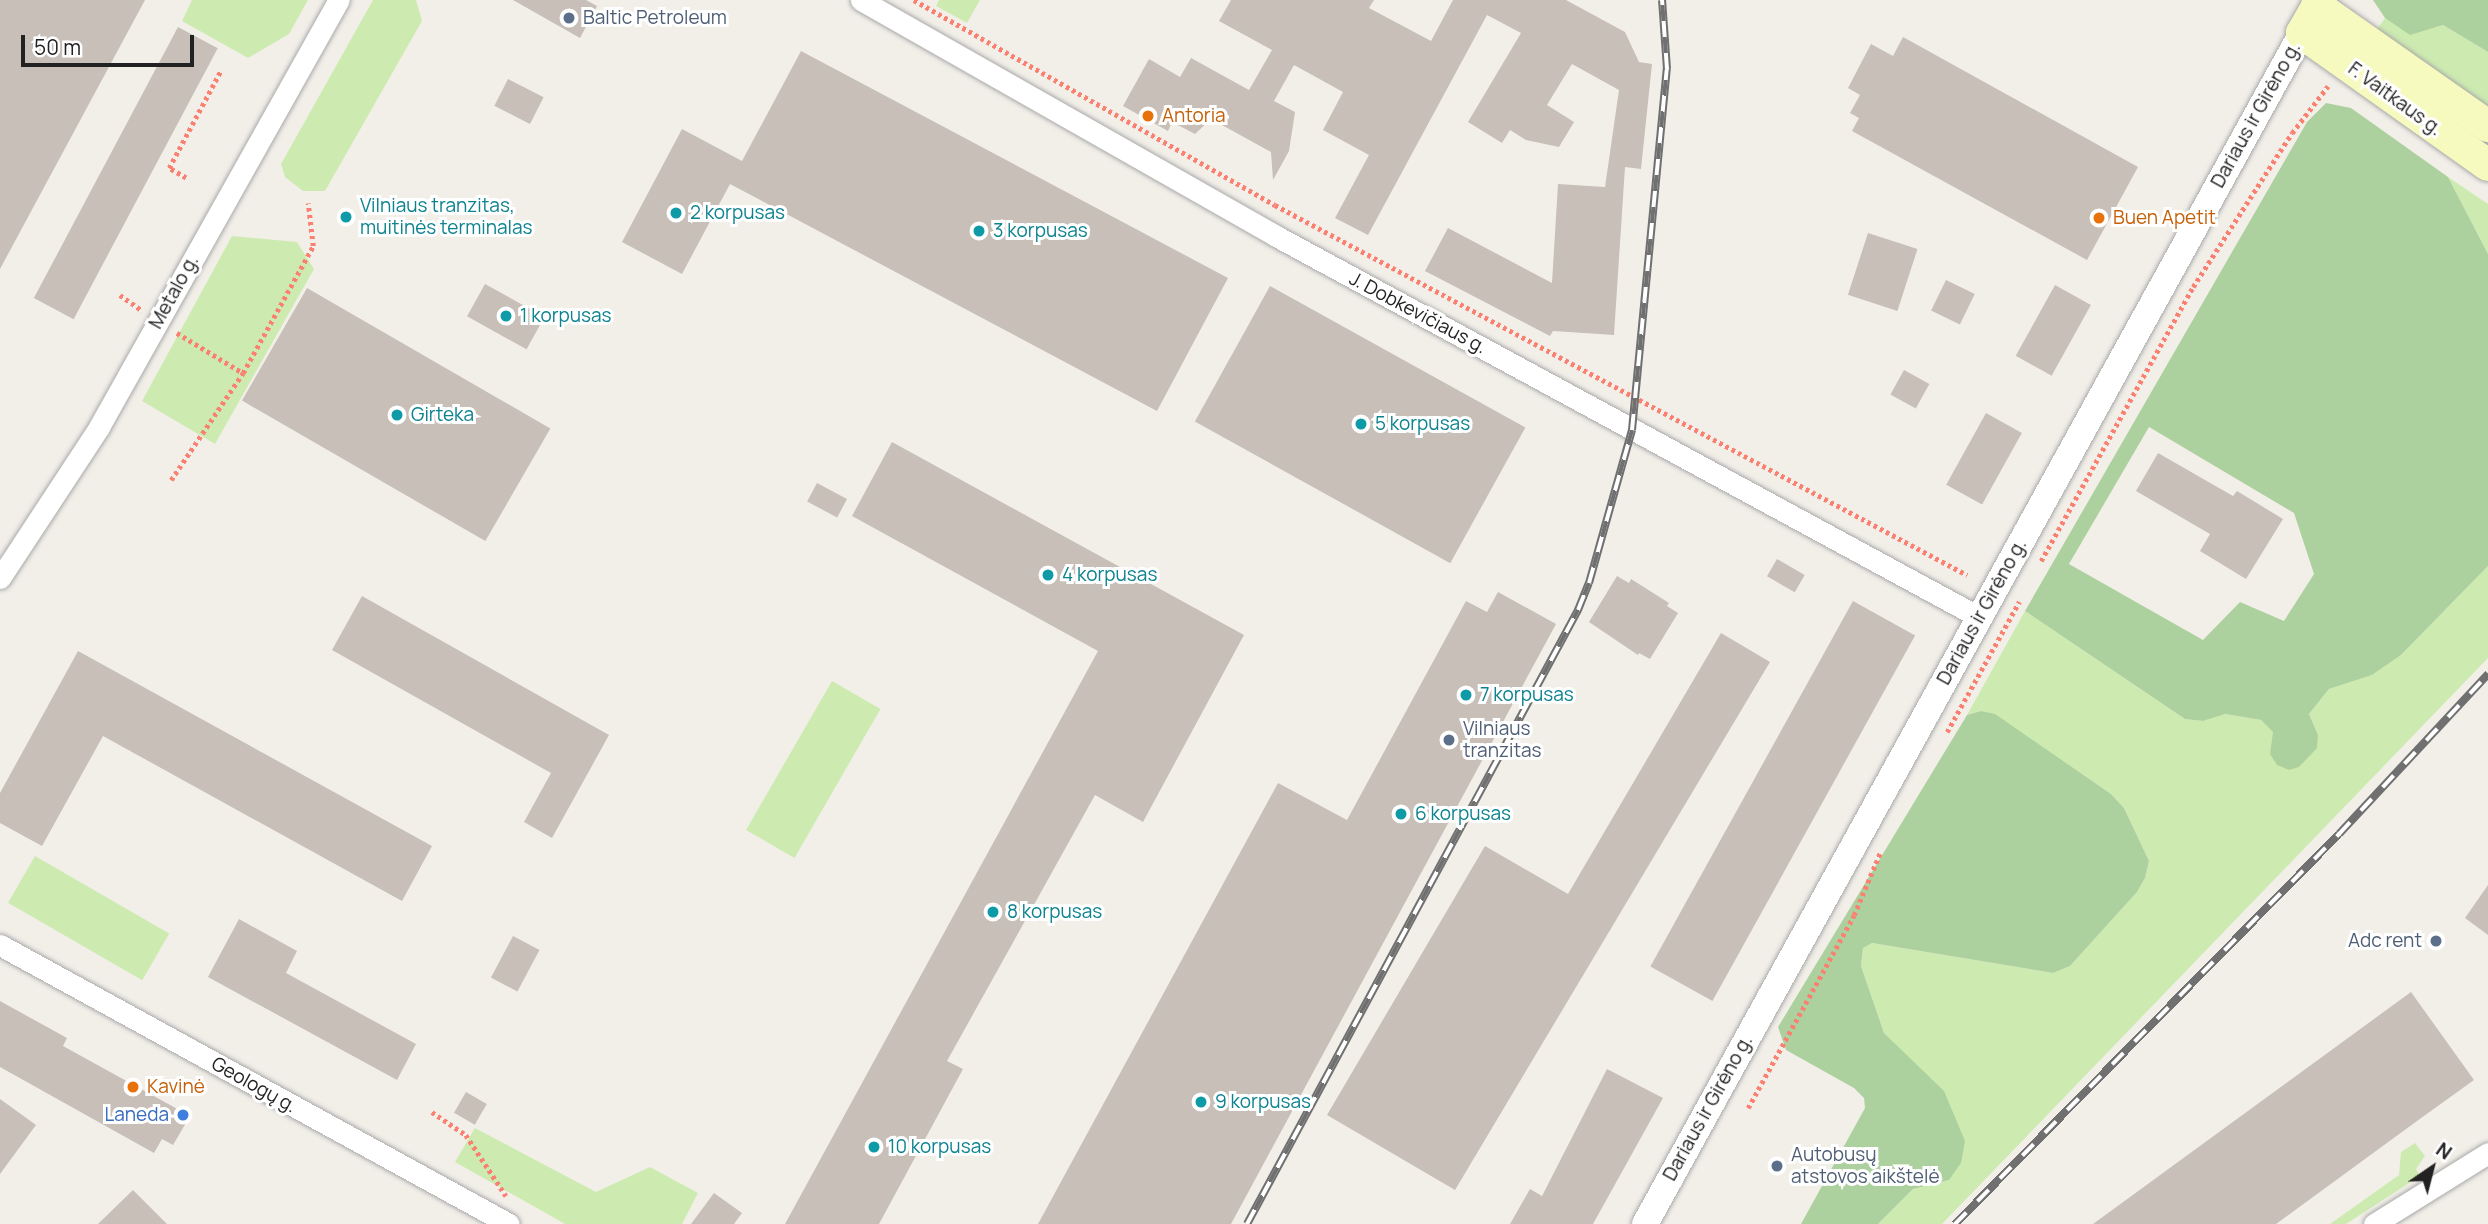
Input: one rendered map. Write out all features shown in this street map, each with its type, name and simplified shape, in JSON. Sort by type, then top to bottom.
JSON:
[{"type":"main road","name":"F. Vaitkaus g.","points":[[2313,13],[2488,126]]},
{"type":"main road","name":"F. Vaitkaus g.","points":[[2313,13],[2488,166]]},
{"type":"street","name":"Metalo g.","points":[[0,578],[94,435],[339,0]]},
{"type":"street","name":"J. Dobkevičiaus g.","points":[[861,0],[1354,280],[1979,617]]},
{"type":"street","name":"Dariaus ir Girėno g.","points":[[1645,1224],[2313,13]]},
{"type":"street","name":"Geologų g.","points":[[0,945],[509,1224]]},
{"type":"street","points":[[2374,1224],[2488,1153]]},
{"type":"path","points":[[914,0],[1275,205],[1967,575]]},
{"type":"path","points":[[186,178],[169,168],[221,70]]},
{"type":"path","points":[[2034,573],[2193,288],[2292,133],[2328,86]]},
{"type":"path","points":[[171,480],[243,373],[313,246],[308,203]]},
{"type":"path","points":[[120,295],[243,373]]},
{"type":"path","points":[[1946,734],[2022,596]]},
{"type":"path","points":[[1748,1108],[1854,915],[1882,847]]},
{"type":"path","points":[[432,1112],[466,1135],[506,1195]]},
{"type":"green space","points":[[192,0],[308,0],[289,34],[248,58],[182,21]]},
{"type":"green space","points":[[373,0],[416,0],[422,21],[325,191],[303,191],[285,177],[281,164]]},
{"type":"green space","points":[[939,0],[980,0],[967,23],[936,6]]},
{"type":"green space","points":[[2373,0],[2488,0],[2488,52],[2443,25],[2410,35],[2385,18]]},
{"type":"green space","points":[[2385,18],[2410,34],[2443,25],[2488,52],[2488,109],[2376,31]]},
{"type":"green space","points":[[2326,103],[2351,108],[2448,177],[2488,254],[2488,566],[2401,655],[2372,675],[2329,689],[2309,714],[2318,735],[2317,748],[2299,767],[2289,770],[2277,765],[2270,754],[2273,732],[2261,720],[2225,714],[2203,721],[2185,719],[2025,611],[2307,122]],"holes":[[[2149,427],[2294,513],[2314,574],[2284,621],[2240,602],[2203,640],[2069,564]]]},
{"type":"green space","points":[[2448,177],[2488,204],[2488,254]]},
{"type":"green space","points":[[232,236],[297,242],[314,269],[215,444],[142,401]]},
{"type":"green space","points":[[2488,566],[2488,658],[1942,1224],[1878,1224],[1913,1189],[1949,1180],[1908,1057],[1884,1033],[1861,966],[1863,948],[1872,943],[2053,973],[2070,966],[2137,892],[2145,878],[2149,861],[2124,808],[2111,794],[1995,715],[1981,711],[1967,715],[2025,611],[2185,719],[2203,721],[2224,714],[2261,720],[2273,732],[2318,735],[2309,714],[2329,689],[2372,675],[2401,655]]},
{"type":"green space","points":[[832,681],[880,709],[794,858],[746,830]]},
{"type":"green space","points":[[1981,711],[1995,714],[2111,794],[2124,808],[2149,861],[2145,878],[2137,892],[2070,966],[2053,973],[1872,943],[1863,948],[1861,966],[1884,1033],[1944,1091],[1965,1141],[1961,1163],[1949,1180],[1913,1189],[1878,1224],[1801,1224],[1865,1108],[1864,1098],[1854,1088],[1786,1050],[1778,1027],[1967,715]]},
{"type":"green space","points":[[35,856],[169,934],[142,980],[8,903]]},
{"type":"green space","points":[[475,1128],[596,1192],[650,1167],[698,1193],[682,1224],[565,1224],[455,1162]]},
{"type":"green space","points":[[2415,1143],[2425,1156],[2416,1169],[2420,1176],[2346,1224],[2330,1224],[2399,1175],[2401,1152]]},
{"type":"building","points":[[0,0],[145,0],[0,269]]},
{"type":"building","name":"Baltic Petroleum","points":[[513,0],[586,0],[597,6],[580,38]]},
{"type":"building","points":[[1231,0],[1374,0],[1369,8],[1431,41],[1453,0],[1566,0],[1625,32],[1639,62],[1652,64],[1641,169],[1625,167],[1614,335],[1553,331],[1550,336],[1425,271],[1448,228],[1552,283],[1558,184],[1605,187],[1619,90],[1572,64],[1547,105],[1574,122],[1559,147],[1526,140],[1510,130],[1502,143],[1468,122],[1521,33],[1487,15],[1368,235],[1335,218],[1369,155],[1323,130],[1343,92],[1294,65],[1274,101],[1295,112],[1289,151],[1273,180],[1271,152],[1211,119],[1195,134],[1172,122],[1168,131],[1123,106],[1149,59],[1180,77],[1191,58],[1249,90],[1272,50],[1219,21]]},
{"type":"building","points":[[178,27],[218,48],[74,319],[34,298]]},
{"type":"building","points":[[1903,37],[2138,167],[2087,260],[1852,131],[1859,118],[1850,113],[1860,95],[1848,88],[1871,44],[1893,56]]},
{"type":"building","name":"3 korpusas","points":[[801,51],[1228,278],[1157,411],[730,184],[682,274],[622,242],[682,129],[742,161]]},
{"type":"building","points":[[508,79],[544,97],[530,124],[494,106]]},
{"type":"building","points":[[1868,233],[1917,249],[1897,311],[1848,295]]},
{"type":"building","points":[[1946,280],[1975,294],[1960,325],[1931,311]]},
{"type":"building","name":"1 korpusas","points":[[485,284],[544,317],[527,349],[467,316]]},
{"type":"building","points":[[2055,285],[2091,305],[2052,376],[2016,356]]},
{"type":"building","name":"5 korpusas","points":[[1270,286],[1525,428],[1450,563],[1195,422]]},
{"type":"building","name":"Girteka","points":[[307,288],[550,428],[485,541],[242,401]]},
{"type":"building","points":[[1904,370],[1929,384],[1916,409],[1890,394]]},
{"type":"building","points":[[1986,413],[2022,433],[1982,505],[1946,485]]},
{"type":"building","points":[[892,442],[1244,635],[1143,822],[1095,795],[947,1061],[963,1069],[879,1224],[785,1224],[1098,651],[852,516]]},
{"type":"building","points":[[2158,453],[2233,496],[2237,491],[2283,519],[2246,579],[2200,551],[2210,534],[2136,491]]},
{"type":"building","points":[[817,483],[847,499],[837,518],[807,502]]},
{"type":"building","points":[[1777,559],[1805,575],[1795,592],[1767,576]]},
{"type":"building","points":[[1617,576],[1629,583],[1631,579],[1669,603],[1667,606],[1678,613],[1650,659],[1639,653],[1638,655],[1589,622]]},
{"type":"building","name":"9 korpusas","points":[[1498,592],[1556,624],[1231,1224],[1038,1224],[1278,783],[1347,820],[1466,601],[1487,612]]},
{"type":"building","points":[[362,596],[609,735],[552,838],[524,822],[551,773],[332,650]]},
{"type":"building","points":[[1853,601],[1915,635],[1712,1001],[1650,967]]},
{"type":"building","points":[[1721,633],[1770,662],[1455,1190],[1327,1115],[1485,846],[1568,894]]},
{"type":"building","points":[[78,651],[432,846],[402,901],[103,736],[42,846],[0,823],[0,793]]},
{"type":"building","points":[[2488,885],[2488,935],[2465,918]]},
{"type":"building","points":[[239,919],[297,951],[286,973],[416,1044],[397,1080],[208,977]]},
{"type":"building","points":[[513,936],[539,950],[517,992],[491,977]]},
{"type":"building","points":[[2411,992],[2474,1080],[2276,1224],[2093,1224]]},
{"type":"building","points":[[0,1001],[67,1038],[63,1046],[190,1116],[173,1145],[162,1139],[154,1153],[0,1067]]},
{"type":"building","points":[[1607,1069],[1663,1098],[1593,1224],[1510,1224],[1530,1189],[1542,1196]]},
{"type":"building","points":[[466,1092],[487,1104],[475,1125],[454,1113]]},
{"type":"building","points":[[0,1099],[36,1125],[0,1174]]},
{"type":"building","points":[[133,1190],[167,1224],[98,1224]]},
{"type":"building","points":[[714,1193],[742,1213],[734,1224],[691,1224]]},
{"type":"railway","points":[[1247,1224],[1578,610],[1589,583],[1632,430],[1667,69],[1662,0]]},
{"type":"railway","points":[[1955,1224],[2339,834],[2488,674]]},
{"type":"place","name":"Baltic Petroleum","points":[[569,18]]},
{"type":"place","name":"Antoria","points":[[1148,116]]},
{"type":"place","name":"2 korpusas","points":[[676,213]]},
{"type":"place","name":"Vilniaus tranzitas, muitinės terminalas","points":[[346,217]]},
{"type":"place","name":"Buen Apetit","points":[[2099,218]]},
{"type":"place","name":"3 korpusas","points":[[979,231]]},
{"type":"place","name":"1 korpusas","points":[[506,316]]},
{"type":"place","name":"Girteka","points":[[397,415]]},
{"type":"place","name":"5 korpusas","points":[[1361,424]]},
{"type":"place","name":"4 korpusas","points":[[1048,575]]},
{"type":"place","name":"7 korpusas","points":[[1466,695]]},
{"type":"place","name":"Vilniaus tranzitas","points":[[1449,740]]},
{"type":"place","name":"6 korpusas","points":[[1401,814]]},
{"type":"place","name":"8 korpusas","points":[[993,912]]},
{"type":"place","name":"Adc rent","points":[[2436,941]]},
{"type":"place","name":"Kavinė","points":[[133,1087]]},
{"type":"place","name":"9 korpusas","points":[[1201,1102]]},
{"type":"place","name":"Laneda","points":[[183,1115]]},
{"type":"place","name":"10 korpusas","points":[[874,1147]]},
{"type":"place","name":"Autobusų atstovos aikštelė","points":[[1777,1166]]}]
